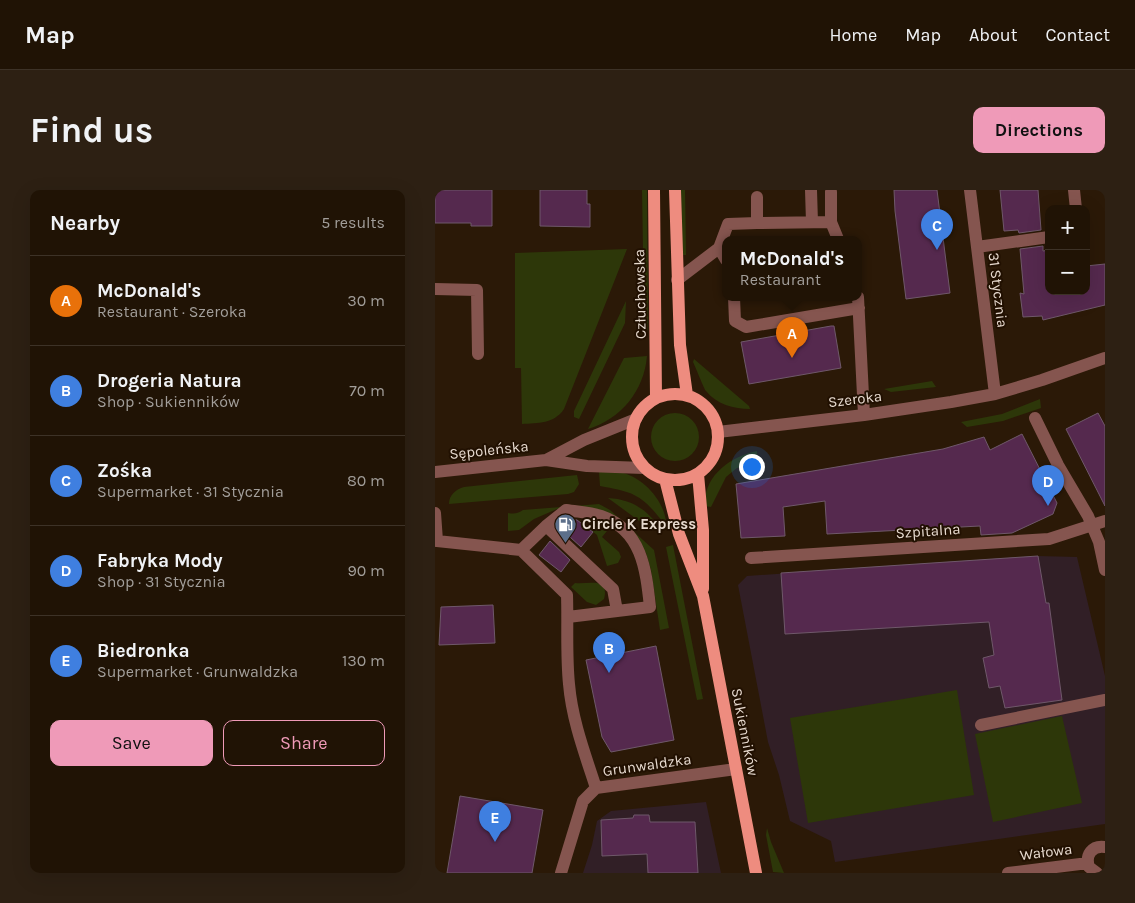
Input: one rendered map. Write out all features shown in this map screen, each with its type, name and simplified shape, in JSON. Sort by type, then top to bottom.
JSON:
[{"type":"main road","name":"Człuchowska","points":[[654,190],[656,397]]},
{"type":"main road","points":[[675,190],[680,345],[687,395]]},
{"type":"main road","points":[[672,394],[687,395],[699,400],[709,409],[715,420],[718,444],[708,466],[698,474],[676,480],[665,479],[654,475],[644,468],[637,457],[632,431],[635,419],[644,406],[656,397],[672,394]]},
{"type":"main road","name":"Sukienników","points":[[698,474],[703,530],[703,596]]},
{"type":"main road","name":"Sukienników","points":[[665,479],[679,534],[703,596],[756,873]]},
{"type":"street","points":[[811,190],[812,222]]},
{"type":"street","name":"31 Stycznia","points":[[970,190],[995,394]]},
{"type":"street","points":[[1074,190],[1076,205]]},
{"type":"street","points":[[831,192],[831,222],[837,236]]},
{"type":"street","points":[[757,197],[757,223]]},
{"type":"street","points":[[724,236],[728,224],[831,222]]},
{"type":"street","points":[[977,247],[1045,238]]},
{"type":"street","points":[[677,280],[719,248],[722,240]]},
{"type":"street","points":[[719,248],[722,253]]},
{"type":"street","points":[[435,289],[477,290],[478,354]]},
{"type":"street","points":[[734,301],[735,321],[746,327],[859,302],[864,415]]},
{"type":"street","name":"Szeroka","points":[[718,432],[864,415],[995,394],[1105,358]]},
{"type":"street","points":[[1035,418],[1058,465],[1093,525],[1105,570]]},
{"type":"street","name":"Sępoleńska","points":[[546,460],[584,440],[635,419]]},
{"type":"street","name":"Sępoleńska","points":[[435,472],[546,460],[587,466],[644,468]]},
{"type":"street","points":[[521,550],[566,510],[604,517],[616,523],[634,542],[646,572],[650,607],[568,617]]},
{"type":"street","points":[[435,513],[437,541],[521,550],[567,595],[571,700],[596,788]]},
{"type":"street","name":"Szpitalna","points":[[751,558],[1049,539],[1105,521]]},
{"type":"street","points":[[546,526],[613,589],[617,610]]},
{"type":"street","points":[[981,725],[1105,700]]},
{"type":"street","name":"Grunwaldzka","points":[[561,873],[583,801],[596,788],[736,769]]},
{"type":"street","name":"Wałowa","points":[[1097,873],[1092,870],[1088,863],[1089,853],[1096,847],[1105,847]]},
{"type":"street","name":"Wałowa","points":[[1008,873],[1088,863]]},
{"type":"shaded area","points":[[1038,556],[1077,557],[1105,676],[1105,824],[835,862],[831,841],[790,821],[779,775],[768,742],[738,585],[747,576]]},
{"type":"shaded area","points":[[706,802],[721,873],[583,873],[597,821],[611,811]]},
{"type":"green space","points":[[642,190],[647,190],[648,330],[638,331],[644,312]]},
{"type":"green space","points":[[681,190],[685,190],[686,255],[682,255]]},
{"type":"green space","points":[[627,249],[564,409],[551,420],[522,424],[521,368],[515,368],[515,253]]},
{"type":"green space","points":[[626,301],[625,323],[579,419],[574,417],[574,411]]},
{"type":"green space","points":[[647,356],[641,381],[629,402],[611,418],[588,429],[624,358]]},
{"type":"green space","points":[[694,359],[749,406],[750,409],[726,405],[710,396],[702,383],[693,362]]},
{"type":"green space","points":[[932,381],[936,387],[891,392],[884,389]]},
{"type":"green space","points":[[1040,399],[1041,408],[1003,421],[967,427],[961,422],[1002,414]]},
{"type":"green space","points":[[675,413],[684,415],[692,420],[697,428],[699,437],[697,446],[692,454],[684,459],[675,461],[666,459],[658,454],[653,446],[651,437],[653,428],[658,420],[666,415]]},
{"type":"green space","points":[[757,451],[758,464],[737,468],[726,477],[711,507],[705,506],[709,485],[721,469],[738,457]]},
{"type":"green space","points":[[599,472],[627,474],[643,483],[661,505],[666,521],[662,521],[648,505],[635,496],[621,490],[600,486]]},
{"type":"green space","points":[[577,475],[579,484],[574,492],[568,494],[449,504],[453,493],[464,487]]},
{"type":"green space","points":[[608,498],[629,502],[641,508],[656,523],[646,526]]},
{"type":"green space","points":[[599,504],[610,510],[654,550],[669,628],[660,630],[651,570],[646,553],[642,546],[613,516],[557,509],[534,519],[519,530],[508,531],[508,513],[523,510]]},
{"type":"green space","points":[[592,528],[607,531],[602,537],[619,552],[621,557],[618,563],[607,566],[597,535],[592,531]]},
{"type":"green space","points":[[673,545],[703,699],[697,700],[666,547]]},
{"type":"green space","points":[[575,583],[601,584],[605,592],[604,599],[596,605],[587,602],[571,587]]},
{"type":"green space","points":[[957,690],[974,795],[808,823],[790,718]]},
{"type":"green space","points":[[1062,716],[1082,803],[993,822],[975,734]]},
{"type":"green space","points":[[767,828],[784,873],[773,872],[766,835]]},
{"type":"building","points":[[435,190],[492,190],[492,226],[471,226],[471,223],[435,223]]},
{"type":"building","points":[[540,190],[587,190],[587,204],[590,204],[590,227],[540,226]]},
{"type":"building","points":[[894,190],[937,190],[950,293],[906,299]]},
{"type":"building","points":[[1000,190],[1038,190],[1041,230],[1019,233],[1018,230],[1004,231]]},
{"type":"building","points":[[1043,246],[1043,251],[1045,251],[1045,295],[1090,295],[1090,266],[1105,264],[1105,305],[1043,320],[1042,316],[1023,317],[1020,293],[1024,294],[1020,249]]},
{"type":"building","points":[[834,326],[841,368],[749,384],[741,342]]},
{"type":"building","points":[[1098,413],[1105,426],[1105,506],[1066,429]]},
{"type":"building","points":[[1022,434],[1057,503],[1053,514],[1012,533],[981,535],[980,526],[827,534],[825,501],[783,507],[785,536],[741,538],[736,484],[943,449],[984,437],[990,450]]},
{"type":"building","points":[[568,519],[577,520],[593,532],[581,547],[560,528]]},
{"type":"building","points":[[550,541],[570,560],[561,572],[539,555]]},
{"type":"building","points":[[1038,556],[1046,603],[1049,603],[1062,700],[1005,708],[1000,686],[989,688],[983,658],[994,655],[989,622],[785,634],[781,573]]},
{"type":"building","points":[[493,605],[495,643],[439,645],[441,607]]},
{"type":"building","points":[[656,646],[674,740],[611,752],[602,737],[586,660]]},
{"type":"building","points":[[460,796],[543,810],[532,873],[447,873]]},
{"type":"building","points":[[634,815],[649,815],[650,822],[695,822],[698,873],[648,873],[647,854],[602,856],[601,820],[633,818]]},
{"type":"place","name":"Zośka","points":[[937,250]]},
{"type":"place","name":"McDonald's","points":[[792,358]]},
{"type":"place","name":"Fabryka Mody","points":[[1048,506]]},
{"type":"place","name":"Circle K Express","points":[[566,543]]},
{"type":"place","name":"Drogeria Natura","points":[[609,673]]},
{"type":"place","name":"Biedronka","points":[[495,842]]}]
